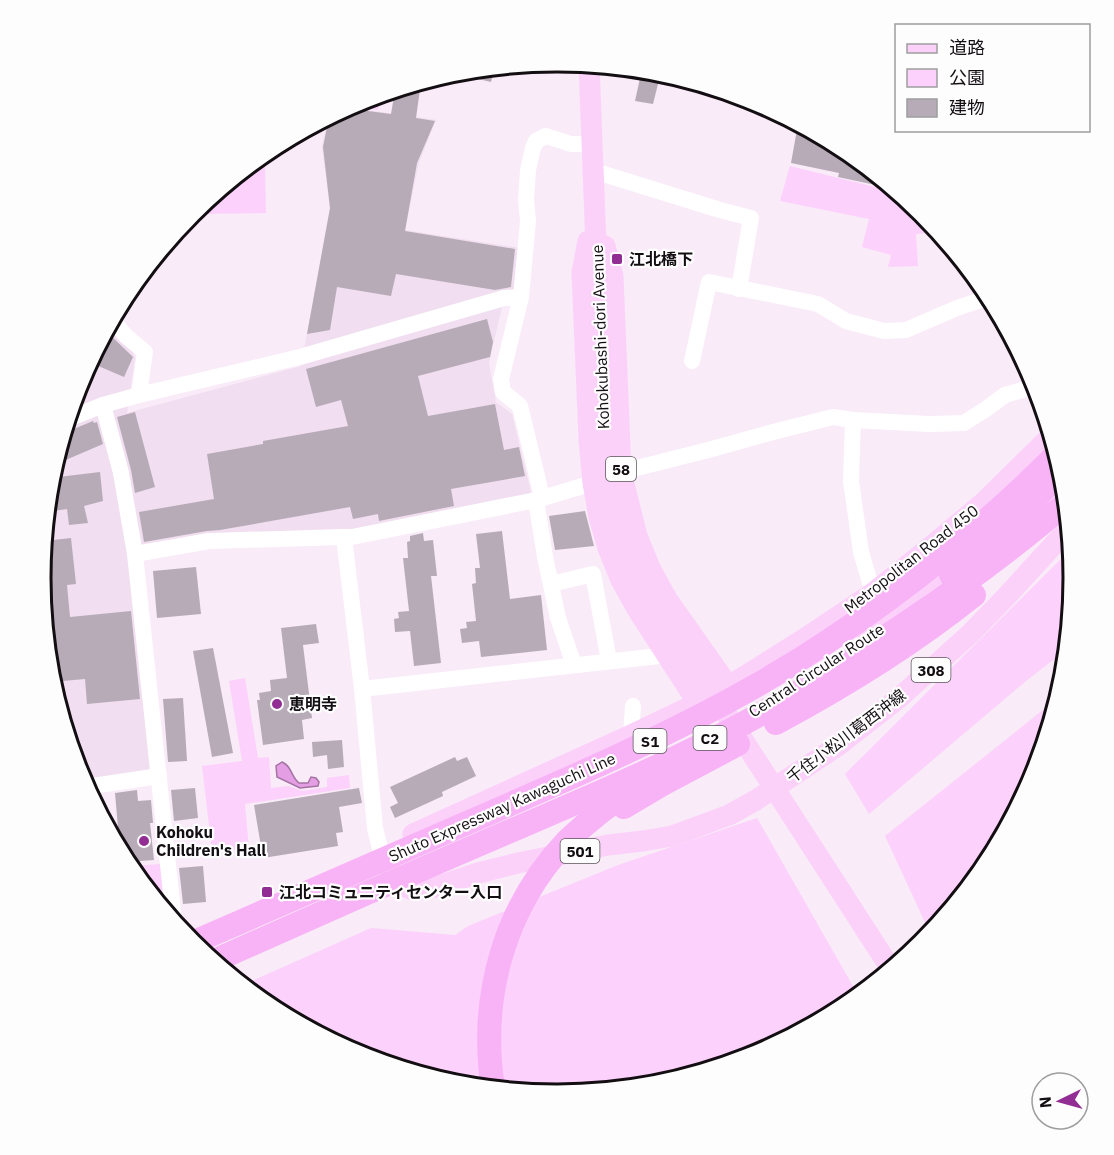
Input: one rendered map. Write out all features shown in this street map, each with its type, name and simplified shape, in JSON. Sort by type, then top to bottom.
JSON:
[{"type":"highway","name":"Shuto Expressway Kawaguchi Line","points":[[203,938],[605,763],[683,725],[760,683],[881,605],[965,538],[1049,461]]},
{"type":"highway","name":"Central Circular Route","points":[[492,1079],[489,1022],[501,953],[514,919],[528,893],[545,867],[567,842],[624,794],[890,622],[952,575],[1053,481]]},
{"type":"highway","points":[[914,618],[1013,540],[1057,501]]},
{"type":"highway","name":"Shuto Expressway Kawaguchi Line","points":[[222,957],[614,785],[756,716],[825,676],[946,597],[1059,509]]},
{"type":"highway","name":"Central Circular Route","points":[[500,1080],[496,1053],[496,1023],[499,993],[508,955],[520,922],[531,902],[568,852],[588,834],[630,804],[832,692],[924,632],[956,610],[1024,554],[1060,519]]},
{"type":"main road","name":"Kohokubashi-dori Avenue","points":[[589,73],[604,453],[609,490],[620,534],[643,585],[886,962]]},
{"type":"main road","name":"58","points":[[595,205],[613,276],[621,472],[637,536],[650,568],[667,598],[734,694]]},
{"type":"main road","name":"58","points":[[595,205],[582,273],[589,439],[599,517],[621,580],[709,721]]},
{"type":"main road","name":"Metropolitan Road 450","points":[[384,858],[661,746],[709,721],[734,694],[804,639],[873,593],[984,502],[1045,442]]},
{"type":"main road","name":"Metropolitan Road 450","points":[[734,694],[852,638],[1000,540],[1055,491]]},
{"type":"main road","name":"千住小松川葛西沖線","points":[[774,789],[867,723],[932,669],[970,634],[1061,536]]},
{"type":"main road","points":[[208,943],[698,703],[734,694]]},
{"type":"main road","name":"501","points":[[384,858],[394,878],[401,885],[420,890],[518,863],[608,845],[672,836],[729,815],[774,789]]},
{"type":"main road","points":[[195,931],[384,858]]},
{"type":"street","points":[[574,665],[558,618],[539,499],[520,406],[503,392],[501,379],[520,297],[528,221],[526,200],[528,170],[533,148],[536,141],[546,136],[571,144],[592,144]]},
{"type":"street","points":[[594,171],[751,218],[739,289]]},
{"type":"street","points":[[692,361],[709,282],[818,304],[846,321],[884,331],[906,330],[981,300]]},
{"type":"street","points":[[78,414],[139,394],[300,357],[504,298],[520,297]]},
{"type":"street","points":[[118,326],[145,352],[139,394]]},
{"type":"street","points":[[621,472],[833,417],[929,424],[964,423],[1005,395],[1026,389]]},
{"type":"street","points":[[103,405],[121,472],[135,554],[172,906]]},
{"type":"street","points":[[853,420],[851,481],[861,552],[873,593]]},
{"type":"street","points":[[135,554],[209,541],[352,537],[539,499],[593,483]]},
{"type":"street","points":[[344,537],[375,828],[384,858]]},
{"type":"street","points":[[551,584],[593,574],[609,661]]},
{"type":"street","points":[[637,609],[667,598]]},
{"type":"street","points":[[362,689],[668,655]]},
{"type":"street","points":[[631,735],[633,706]]},
{"type":"street","points":[[96,785],[159,776]]},
{"type":"shaded area","points":[[364,110],[436,120],[419,162],[405,230],[520,248],[515,290],[505,294],[489,363],[496,402],[512,414],[531,492],[528,497],[351,531],[130,550],[151,764],[149,771],[93,778],[68,708],[55,644],[52,611],[51,577],[55,511],[68,447],[78,415],[114,333],[131,348],[135,358],[127,413],[301,366],[330,209],[322,147],[326,128]]},
{"type":"shaded area","points":[[282,762],[288,766],[299,783],[308,783],[311,777],[316,778],[319,782],[318,786],[300,788],[277,777],[276,766]]},
{"type":"green space","points":[[379,104],[378,110],[367,109]]},
{"type":"green space","points":[[263,166],[266,213],[205,214]]},
{"type":"green space","points":[[790,166],[880,188],[927,233],[916,234],[918,266],[888,267],[891,255],[862,247],[869,219],[780,201]]},
{"type":"green space","points":[[1062,558],[1062,611],[1056,657],[869,814],[845,774]]},
{"type":"green space","points":[[245,678],[258,758],[269,757],[271,788],[289,786],[302,791],[327,787],[327,778],[349,775],[350,788],[245,804],[249,849],[212,851],[202,766],[242,761],[229,681]]},
{"type":"green space","points":[[1046,707],[1024,771],[995,831],[958,886],[926,923],[885,836]]},
{"type":"green space","points":[[757,818],[853,987],[810,1016],[751,1045],[720,1057],[656,1074],[557,1084],[458,1074],[394,1057],[363,1045],[304,1016],[252,981],[371,928],[455,935],[468,926],[618,865]]},
{"type":"green space","points":[[161,864],[163,894],[156,886],[141,865]]},
{"type":"building","points":[[493,76],[491,82],[476,78]]},
{"type":"building","points":[[640,79],[659,82],[653,104],[635,101]]},
{"type":"building","points":[[420,91],[416,118],[435,121],[417,163],[405,231],[515,249],[511,287],[495,290],[396,274],[391,296],[337,287],[330,330],[307,334],[330,208],[323,147],[327,127],[362,110],[391,114],[394,98]]},
{"type":"building","points":[[797,132],[838,157],[876,185],[838,177],[839,173],[791,163]]},
{"type":"building","points":[[487,319],[493,342],[490,357],[418,376],[428,416],[495,404],[504,450],[519,447],[525,476],[451,489],[454,506],[379,521],[378,514],[353,519],[350,507],[144,542],[139,512],[214,499],[207,454],[263,444],[263,441],[348,426],[341,400],[316,407],[306,369]]},
{"type":"building","points":[[112,337],[133,357],[124,377],[98,366]]},
{"type":"building","points":[[135,412],[155,487],[135,493],[117,417]]},
{"type":"building","points":[[93,421],[97,422],[103,444],[65,460],[74,429]]},
{"type":"building","points":[[100,472],[103,501],[84,506],[88,523],[69,525],[67,509],[55,511],[62,477]]},
{"type":"building","points":[[585,511],[594,546],[555,550],[549,516]]},
{"type":"building","points":[[502,531],[510,599],[541,595],[547,650],[481,657],[479,641],[462,643],[460,629],[467,628],[466,622],[476,621],[472,584],[476,583],[475,568],[480,568],[476,534]]},
{"type":"building","points":[[423,533],[424,541],[433,540],[437,576],[431,576],[441,663],[414,666],[410,631],[395,632],[394,619],[399,618],[398,612],[409,611],[403,558],[408,558],[407,542],[410,541],[410,536]]},
{"type":"building","points":[[71,538],[76,584],[67,585],[70,617],[131,611],[140,699],[87,704],[85,679],[62,681],[52,611],[52,540]]},
{"type":"building","points":[[196,567],[201,614],[157,618],[153,571]]},
{"type":"building","points":[[316,624],[319,643],[303,645],[312,718],[302,720],[304,739],[263,745],[257,700],[260,700],[259,693],[271,691],[270,680],[287,678],[281,628]]},
{"type":"building","points":[[213,648],[233,753],[212,757],[193,651]]},
{"type":"building","points":[[183,698],[187,761],[168,762],[163,699]]},
{"type":"building","points":[[342,740],[344,767],[328,769],[327,755],[313,757],[312,742]]},
{"type":"building","points":[[455,757],[457,761],[467,757],[476,776],[442,792],[443,796],[395,818],[390,807],[398,803],[390,787]]},
{"type":"building","points":[[195,788],[198,818],[174,821],[171,790]]},
{"type":"building","points":[[359,788],[362,803],[339,807],[343,832],[336,833],[338,846],[263,858],[254,805]]},
{"type":"building","points":[[137,790],[138,801],[151,800],[153,823],[150,823],[154,860],[138,861],[119,830],[115,793]]},
{"type":"building","points":[[203,866],[206,902],[183,904],[179,868]]},
{"type":"place","name":"江北橋下","points":[[617,259]]},
{"type":"place","name":"恵明寺","points":[[277,704]]},
{"type":"place","name":"Kohoku Children's Hall","points":[[144,841]]},
{"type":"place","name":"江北コミュニティセンター入口","points":[[267,892]]}]
